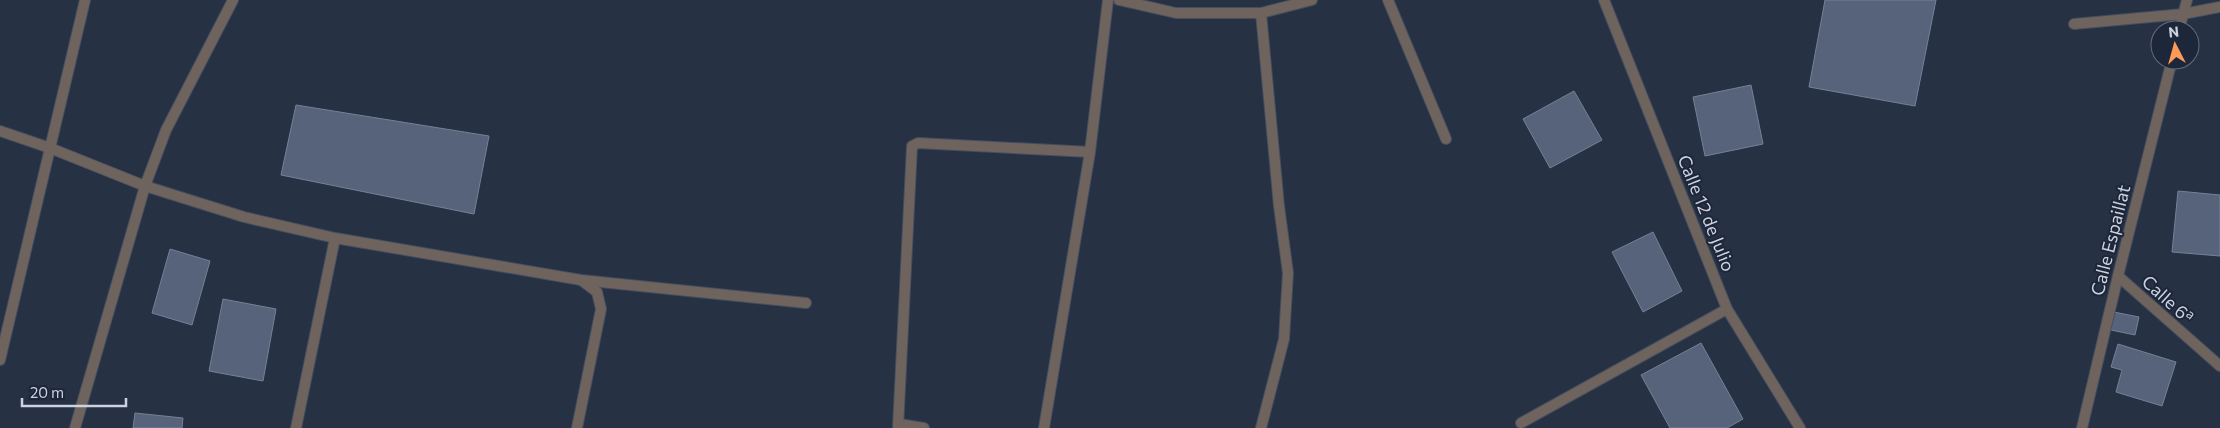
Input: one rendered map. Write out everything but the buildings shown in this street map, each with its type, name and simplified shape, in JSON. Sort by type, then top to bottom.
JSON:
[{"type":"street","points":[[0,360],[2,342],[85,0]]},
{"type":"street","points":[[75,428],[145,186],[166,130],[233,0]]},
{"type":"street","points":[[1044,428],[1090,152],[1108,0]]},
{"type":"street","points":[[1120,0],[1176,13],[1261,13],[1312,0]]},
{"type":"street","points":[[1388,0],[1446,139]]},
{"type":"street","name":"Calle 12 de Julio","points":[[1604,0],[1727,309],[1800,428]]},
{"type":"street","points":[[2182,20],[2187,0]]},
{"type":"street","points":[[2074,24],[2183,14],[2220,7]]},
{"type":"street","points":[[1261,13],[1279,206],[1288,273],[1284,339],[1261,428]]},
{"type":"street","name":"Calle Espaillat","points":[[2082,428],[2170,70]]},
{"type":"street","points":[[0,131],[50,148],[145,186],[244,217],[335,238],[581,280],[806,303]]},
{"type":"street","points":[[924,428],[898,426],[912,146],[918,143],[1090,152]]},
{"type":"street","points":[[296,428],[335,238]]},
{"type":"street","name":"Calle 6ª","points":[[2118,276],[2220,366]]},
{"type":"street","points":[[577,428],[601,309],[596,292],[581,280]]},
{"type":"street","points":[[1521,423],[1727,309]]}]
